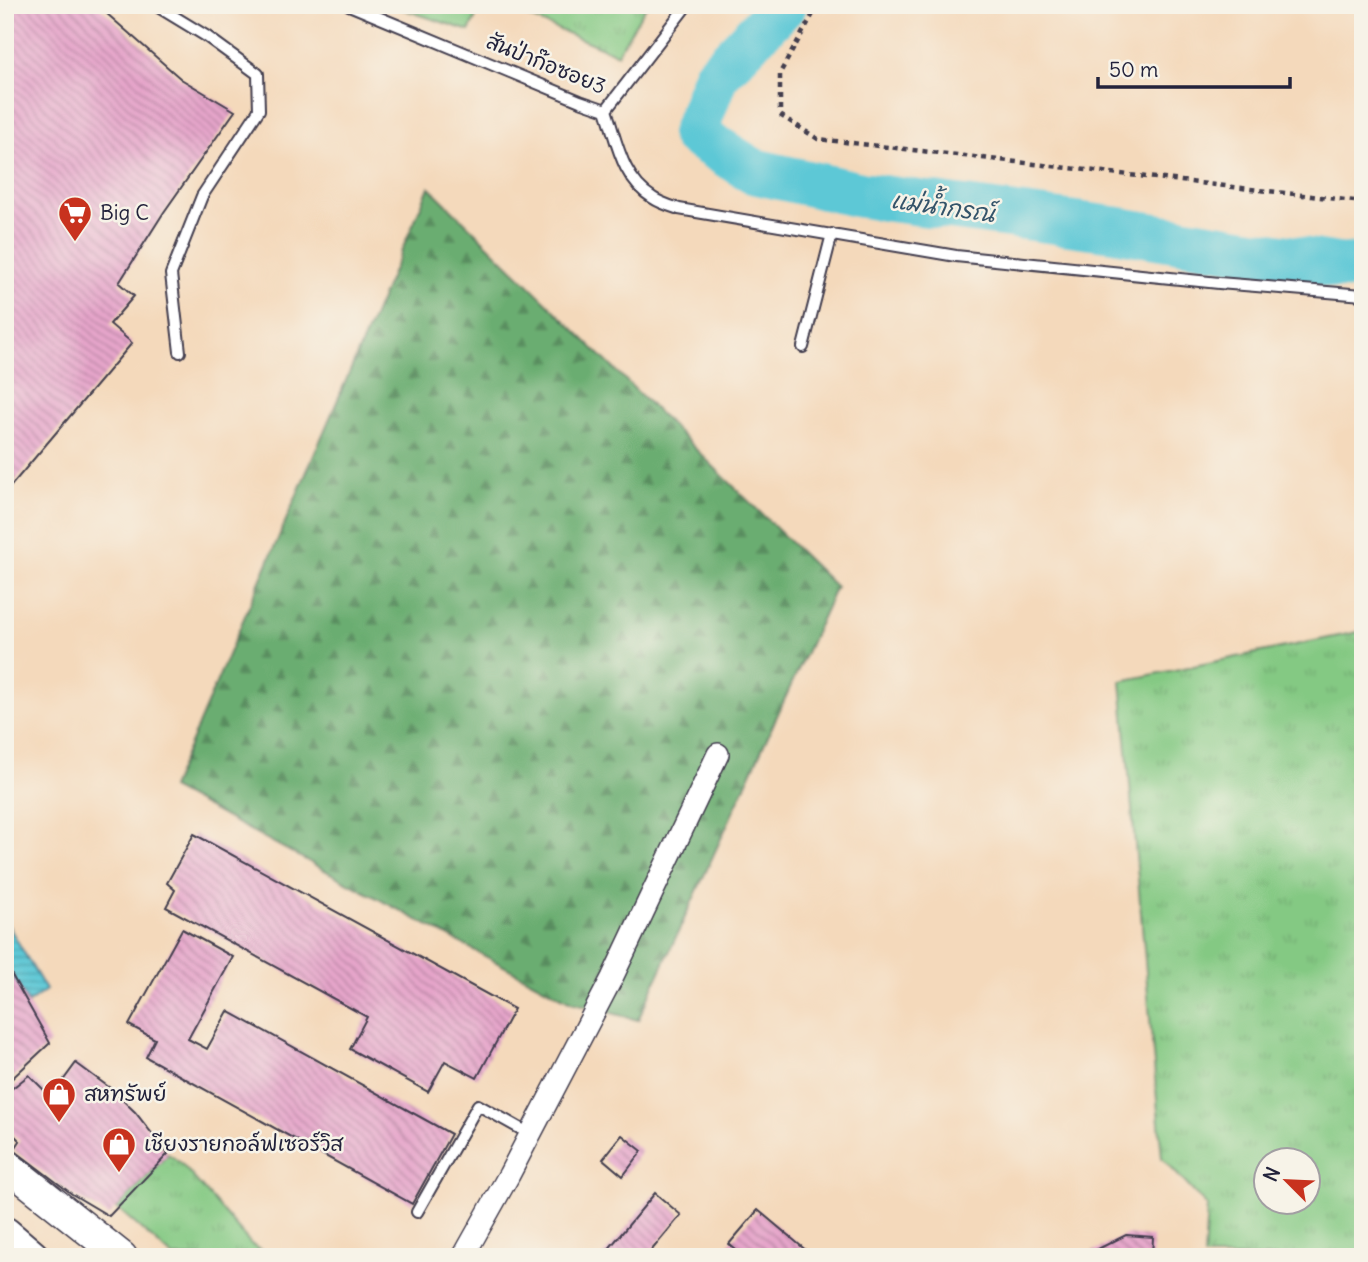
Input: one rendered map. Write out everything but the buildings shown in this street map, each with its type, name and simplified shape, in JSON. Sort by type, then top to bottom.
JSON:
[{"type":"main road","points":[[5,1164],[122,1257]]},
{"type":"main road","points":[[5,1234],[32,1257]]},
{"type":"street","points":[[463,1257],[612,978],[718,754]]},
{"type":"lane","points":[[155,5],[206,36],[258,74],[259,110],[202,196],[171,274],[180,352]]},
{"type":"lane","name":"สันป่าก๊อซอย3","points":[[349,5],[606,110],[687,5]]},
{"type":"lane","points":[[606,110],[626,170],[637,186],[654,200],[679,209],[966,257],[1363,295]]},
{"type":"lane","points":[[803,346],[832,234]]},
{"type":"lane","points":[[417,1212],[478,1105],[530,1134]]},
{"type":"path","points":[[818,5],[780,73],[780,115],[818,139],[1363,202]]},
{"type":"green space","points":[[390,5],[482,5],[469,31]]},
{"type":"green space","points":[[500,5],[647,5],[617,54]]},
{"type":"green space","points":[[429,187],[836,587],[638,1020],[571,1002],[171,788]]},
{"type":"green space","points":[[1363,631],[1363,1257],[1204,1257],[1207,1206],[1162,1158],[1121,681]]},
{"type":"green space","points":[[168,1154],[181,1163],[251,1244],[271,1257],[173,1257],[117,1208]]},
{"type":"water","points":[[5,920],[46,990],[28,1003],[5,963]]},
{"type":"waterway","name":"แม่น้ำกรณ์","points":[[784,5],[716,75],[694,134],[753,171],[861,195],[1113,229],[1338,266],[1363,267]]},
{"type":"place","name":"Big C","points":[[75,243]]},
{"type":"place","name":"สหทรัพย์","points":[[59,1124]]},
{"type":"place","name":"เชียงรายกอล์ฟเซอร์วิส","points":[[119,1174]]}]
